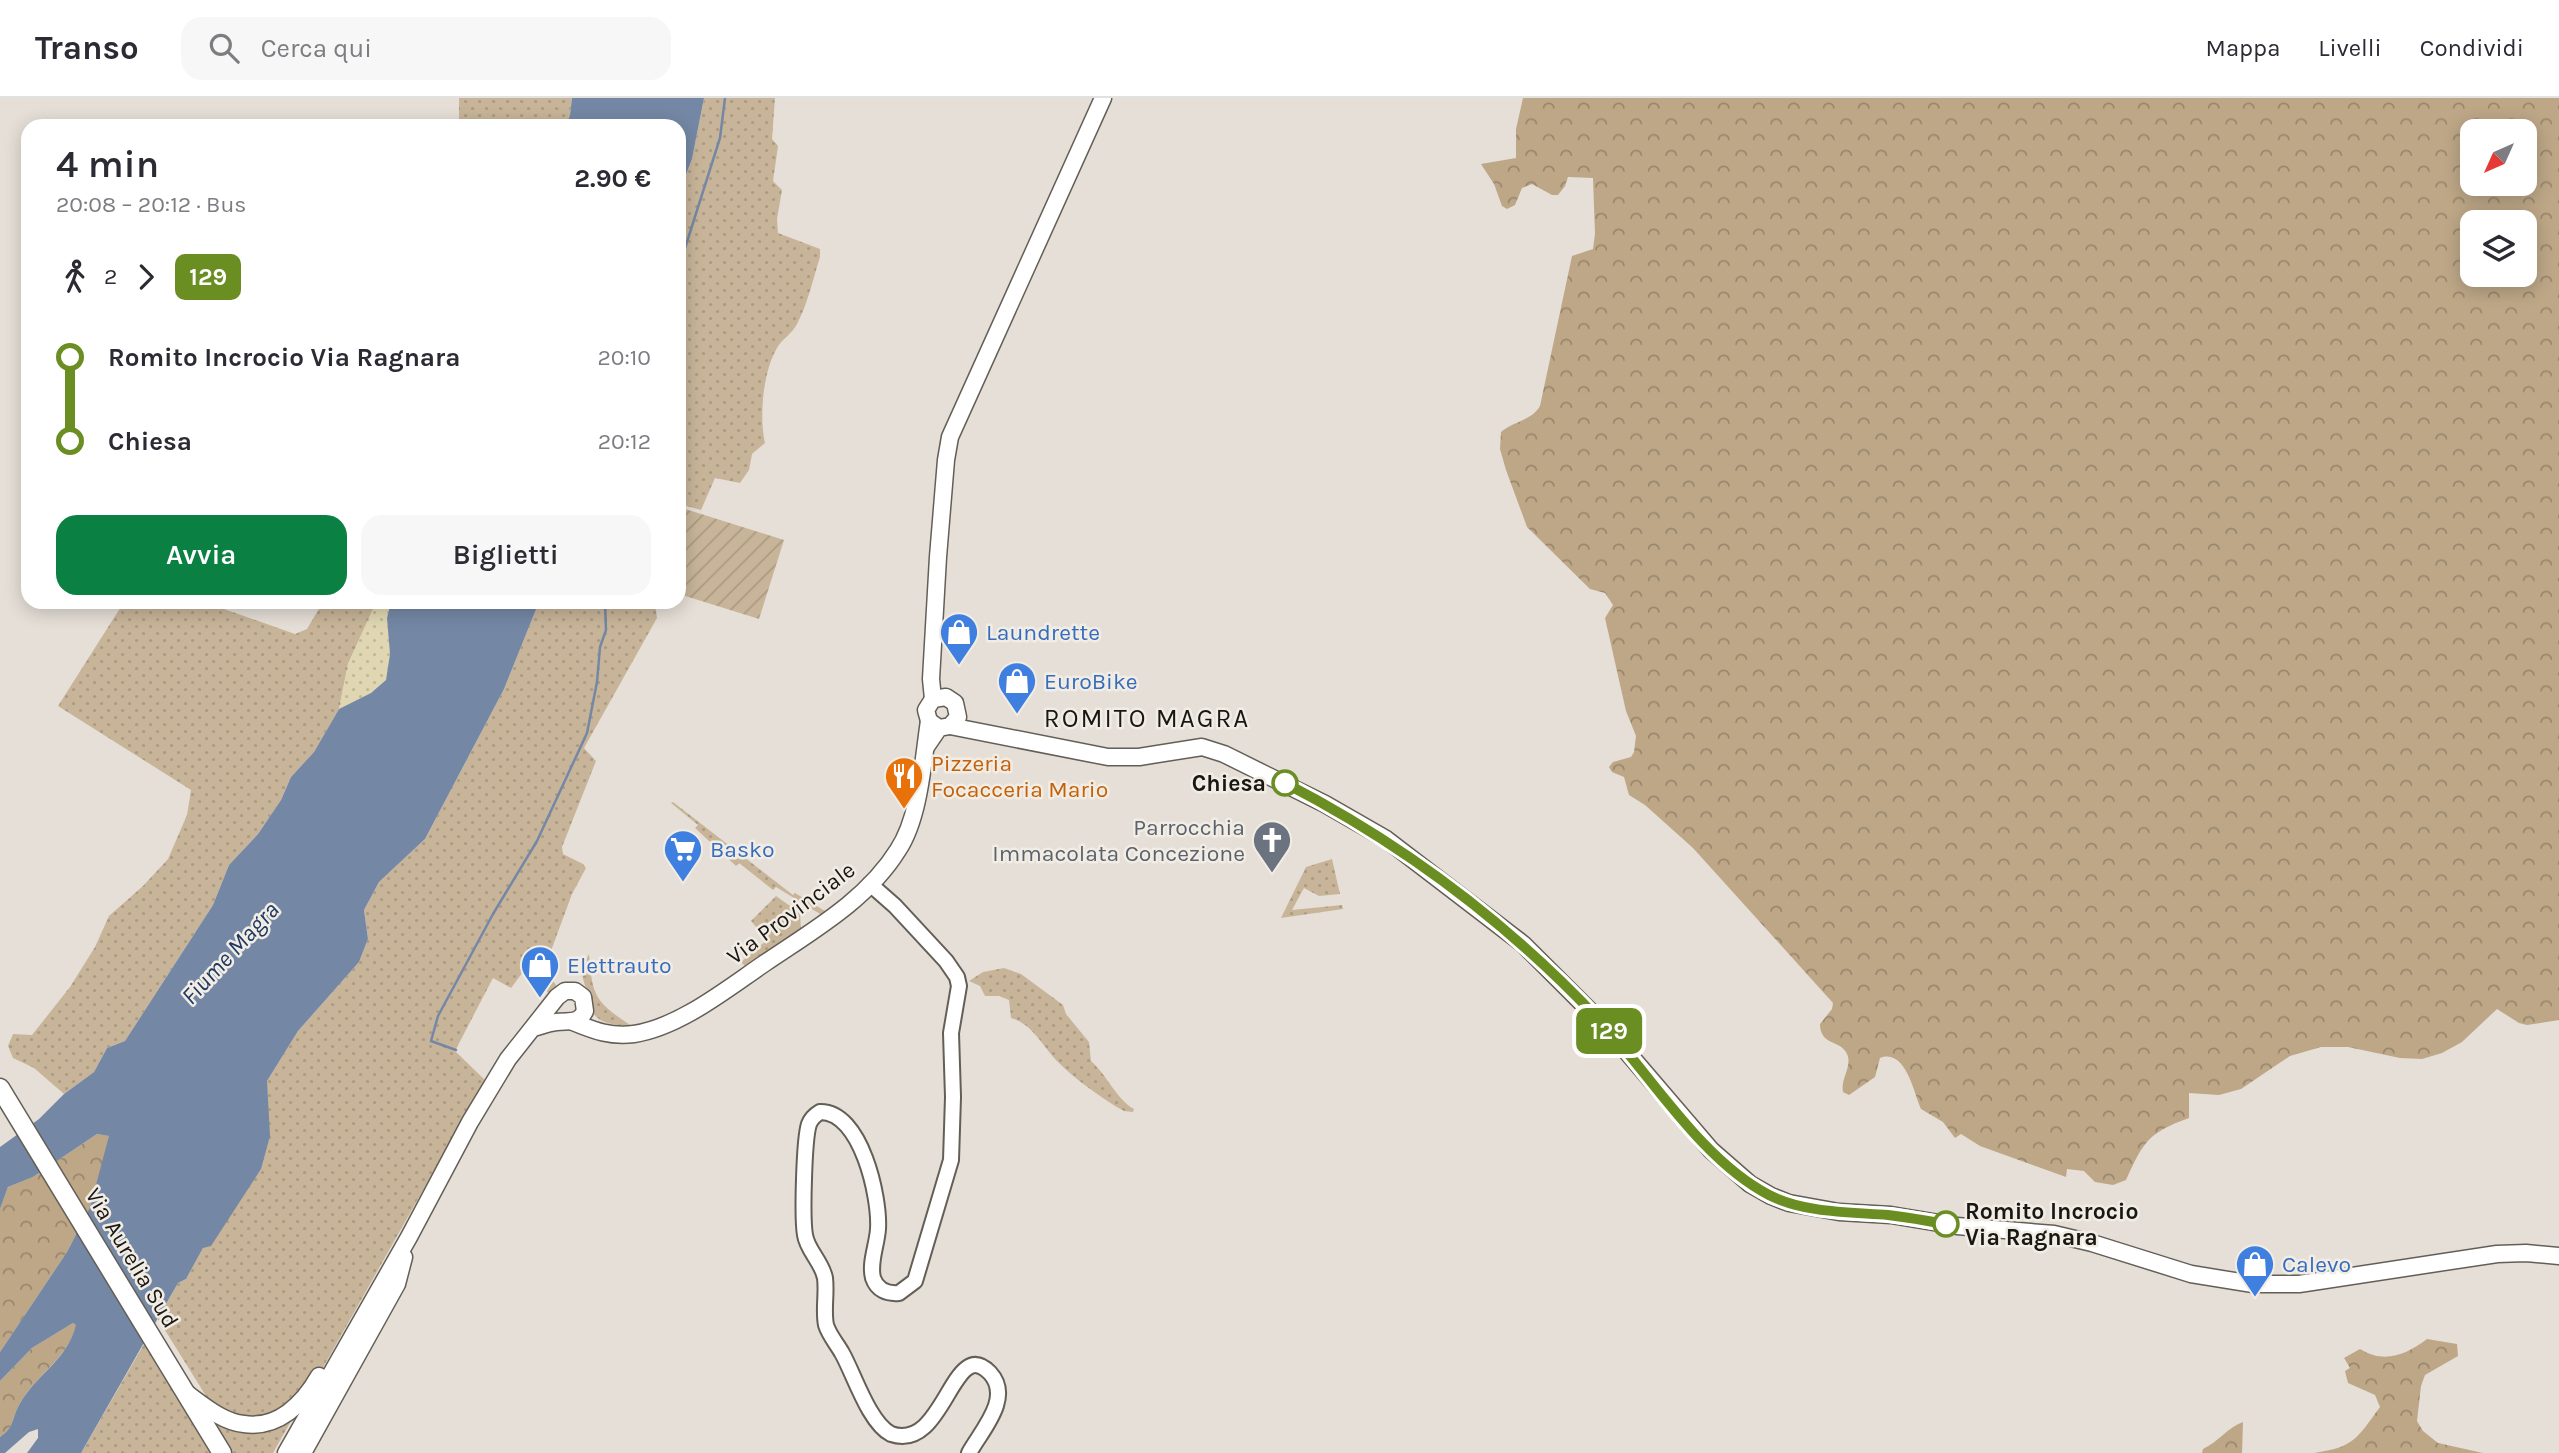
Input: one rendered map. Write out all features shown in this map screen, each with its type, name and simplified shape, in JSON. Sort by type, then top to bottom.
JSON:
[{"type":"main road","points":[[1103,98],[950,437],[938,557],[933,669],[940,698],[955,703],[944,722],[1072,751],[1118,758],[1202,747],[1224,754],[1285,783],[1371,830],[1523,944],[1604,1026],[1711,1150],[1750,1184],[1789,1203],[1839,1212],[1891,1215],[1957,1226],[2054,1234],[2192,1274],[2253,1284],[2299,1284],[2497,1254],[2559,1256]]},
{"type":"main road","name":"Via Provinciale","points":[[575,1018],[601,1034],[625,1034],[659,1027],[719,994],[841,910],[870,884],[900,849],[917,794],[924,750],[944,722],[926,710],[940,698]]},
{"type":"main road","points":[[286,1453],[378,1272],[409,1237],[470,1122],[514,1049],[555,1000],[565,992],[575,991],[585,1001],[575,1018],[533,1028]]},
{"type":"main road","points":[[555,1000],[555,1011],[575,1018]]},
{"type":"main road","name":"Via Aurelia Sud","points":[[0,1088],[222,1453]]},
{"type":"main road","points":[[303,1453],[397,1284],[409,1237]]},
{"type":"main road","points":[[185,1392],[215,1413],[244,1424],[284,1417],[295,1409],[348,1335]]},
{"type":"street","points":[[870,884],[924,936],[957,977],[959,993],[951,1034],[951,1160],[915,1281],[899,1293],[883,1291],[872,1276],[878,1228],[871,1180],[863,1156],[853,1133],[845,1123],[828,1112],[820,1112],[812,1118],[808,1131],[805,1238],[825,1279],[823,1298],[827,1328],[870,1409],[885,1430],[898,1437],[909,1437],[923,1431],[938,1417],[961,1374],[967,1368],[974,1365],[991,1374],[998,1387],[999,1401],[968,1453]]},
{"type":"shaded area","points":[[459,98],[572,98],[569,119],[459,119]]},
{"type":"shaded area","points":[[704,98],[775,98],[772,139],[778,146],[773,181],[782,190],[777,219],[778,233],[820,249],[820,257],[801,316],[795,328],[777,348],[768,369],[762,408],[765,443],[752,454],[749,470],[740,483],[715,478],[701,510],[686,506],[686,175],[692,159]]},
{"type":"shaded area","points":[[686,509],[784,540],[759,619],[686,596]]},
{"type":"shaded area","points":[[120,609],[224,609],[295,634],[307,629],[319,609],[373,609],[348,664],[339,709],[314,752],[291,777],[281,800],[258,834],[229,865],[213,905],[125,1041],[107,1048],[94,1072],[64,1094],[34,1068],[13,1058],[8,1046],[13,1034],[32,1035],[70,987],[95,947],[109,916],[168,859],[187,815],[191,790],[58,706]]},
{"type":"shaded area","points":[[536,609],[656,609],[657,618],[584,748],[596,761],[562,847],[563,854],[586,868],[572,894],[548,959],[549,975],[558,988],[554,997],[542,988],[545,982],[526,968],[511,988],[493,978],[455,1051],[485,1080],[312,1387],[295,1408],[244,1424],[216,1412],[158,1319],[178,1283],[186,1279],[203,1248],[267,1081],[298,1031],[359,962],[368,939],[364,910],[379,882],[425,839],[504,689]]},
{"type":"shaded area","points":[[671,803],[793,895],[795,893],[830,914],[825,917],[776,887],[773,890],[739,863],[736,866],[695,828],[698,825]]},
{"type":"shaded area","points":[[1332,859],[1340,894],[1319,896],[1304,888],[1292,910],[1342,905],[1343,909],[1281,918],[1306,867]]},
{"type":"shaded area","points":[[776,896],[800,913],[801,930],[747,968],[741,962],[767,940],[751,921]]},
{"type":"shaded area","points":[[589,954],[592,980],[598,997],[630,1025],[608,1023],[598,1018],[591,1009],[583,976]]},
{"type":"shaded area","points":[[1004,968],[1021,974],[1063,1005],[1066,1014],[1089,1042],[1091,1061],[1122,1099],[1134,1109],[1133,1112],[1115,1106],[1085,1086],[1065,1068],[1031,1030],[1011,1018],[1009,1000],[999,996],[985,996],[980,986],[969,981],[983,972]]},
{"type":"shaded area","points":[[144,1344],[210,1453],[81,1453]]},
{"type":"shaded area","points":[[208,1419],[228,1428],[249,1431],[270,1429],[291,1421],[273,1453],[228,1453]]},
{"type":"green space","points":[[1523,98],[2559,98],[2559,1020],[2527,1025],[2497,1009],[2462,1042],[2442,1053],[2422,1059],[2400,1058],[2348,1047],[2321,1047],[2290,1056],[2241,1089],[2219,1095],[2189,1093],[2189,1118],[2164,1129],[2149,1140],[2126,1180],[2113,1185],[2095,1182],[2084,1171],[2067,1169],[2066,1177],[1980,1146],[1961,1134],[1955,1138],[1943,1122],[1921,1109],[1908,1074],[1903,1066],[1889,1057],[1880,1058],[1875,1077],[1849,1095],[1843,1092],[1848,1057],[1843,1048],[1823,1036],[1820,1024],[1832,1009],[1833,1003],[1693,848],[1645,805],[1629,795],[1624,777],[1612,772],[1609,767],[1613,762],[1631,757],[1636,736],[1626,711],[1605,618],[1613,605],[1605,593],[1590,589],[1527,527],[1500,449],[1501,432],[1532,415],[1540,406],[1572,256],[1593,249],[1593,178],[1568,177],[1558,195],[1552,195],[1532,184],[1522,188],[1515,205],[1507,209],[1502,206],[1494,184],[1481,164],[1516,158],[1516,129]]},
{"type":"green space","points":[[97,1134],[110,1136],[90,1207],[67,1252],[0,1352],[0,1209],[8,1187],[33,1177]]},
{"type":"green space","points":[[73,1323],[77,1325],[65,1349],[26,1394],[10,1426],[0,1437],[0,1381],[32,1348]]},
{"type":"green space","points":[[2427,1339],[2457,1344],[2458,1356],[2425,1375],[2417,1421],[2423,1431],[2438,1443],[2483,1453],[2314,1453],[2347,1444],[2360,1434],[2380,1407],[2375,1395],[2348,1383],[2345,1371],[2350,1368],[2344,1358],[2360,1349],[2378,1356],[2395,1356]]},
{"type":"green space","points":[[2243,1422],[2242,1453],[2202,1453],[2203,1449]]},
{"type":"sand","points":[[373,609],[389,609],[387,618],[390,654],[386,680],[371,693],[339,709],[348,664]]},
{"type":"water","points":[[572,98],[704,98],[692,159],[686,175],[686,119],[569,119]]},
{"type":"water","name":"Fiume Magra","points":[[389,609],[536,609],[504,689],[425,839],[379,882],[364,910],[368,939],[359,962],[298,1031],[267,1081],[270,1136],[261,1169],[211,1246],[203,1248],[186,1279],[178,1283],[81,1453],[27,1453],[38,1438],[38,1429],[29,1432],[5,1453],[0,1453],[0,1437],[10,1426],[19,1405],[66,1348],[76,1325],[73,1323],[32,1348],[0,1381],[0,1352],[67,1252],[90,1207],[109,1136],[97,1134],[33,1177],[8,1187],[0,1209],[0,1147],[39,1119],[64,1094],[94,1072],[107,1048],[125,1041],[213,905],[229,865],[258,834],[281,800],[291,777],[314,752],[339,709],[371,693],[386,680],[390,654],[387,618]]},
{"type":"waterway","points":[[686,245],[720,138],[725,98]]},
{"type":"waterway","points":[[456,1050],[431,1041],[438,1016],[493,914],[537,841],[587,733],[597,682],[600,647],[606,630],[605,609]]},
{"type":"bus line","name":"129","points":[[1285,783],[1386,839],[1523,944],[1604,1026],[1711,1150],[1750,1184],[1789,1203],[1839,1212],[1891,1215],[1946,1224]]},
{"type":"place","name":"Laundrette","points":[[959,666]]},
{"type":"place","name":"EuroBike","points":[[1017,715]]},
{"type":"place","name":"Chiesa","points":[[1285,783]]},
{"type":"place","name":"Pizzeria Focacceria Mario","points":[[904,810]]},
{"type":"place","name":"Parrocchia Immacolata Concezione","points":[[1272,874]]},
{"type":"place","name":"Basko","points":[[683,883]]},
{"type":"place","name":"Elettrauto","points":[[540,999]]},
{"type":"place","name":"Romito Incrocio Via Ragnara","points":[[1946,1224]]},
{"type":"place","name":"Calevo","points":[[2255,1298]]},
{"type":"district","name":"ROMITO MAGRA","points":[[1147,718]]}]
